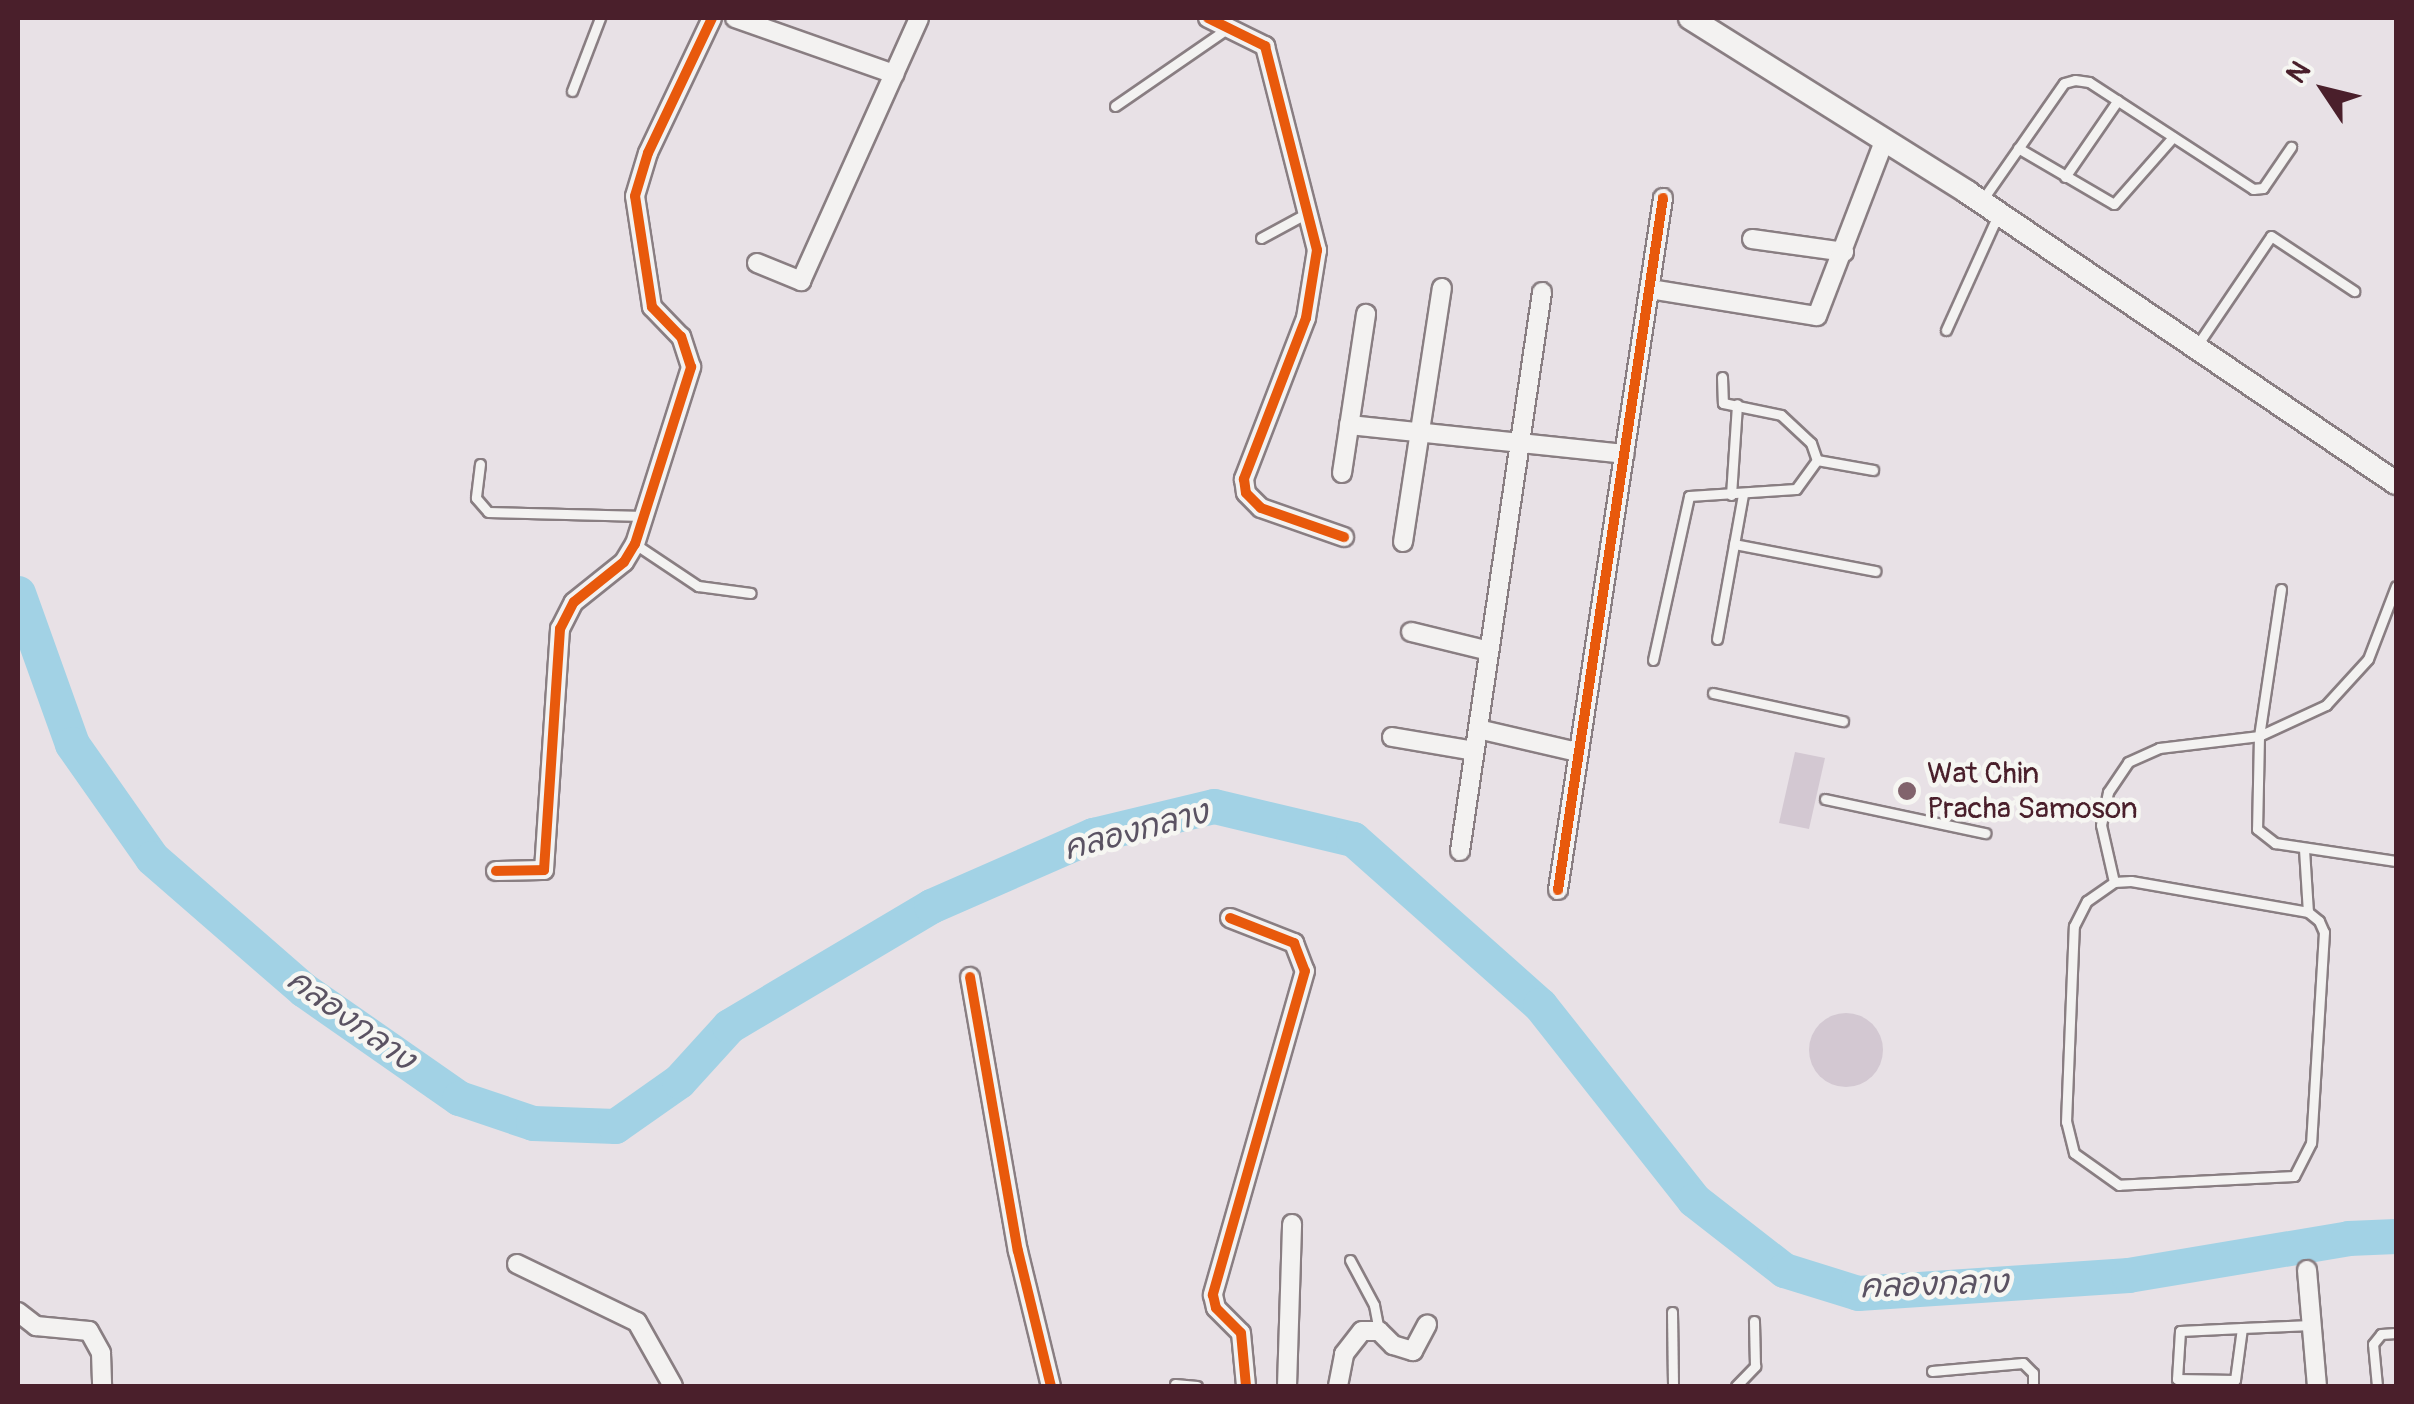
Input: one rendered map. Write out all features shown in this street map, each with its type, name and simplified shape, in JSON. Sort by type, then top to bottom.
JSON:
[{"type":"main road","points":[[1695,19],[1990,207],[2396,483]]},
{"type":"street","points":[[496,871],[544,870],[560,629],[574,602],[624,562],[635,544],[691,366],[682,337],[652,307],[635,196],[638,174],[712,18]]},
{"type":"street","points":[[736,18],[894,74]]},
{"type":"street","points":[[757,264],[801,282],[918,18]]},
{"type":"street","points":[[1208,18],[1266,46],[1312,211],[1316,278],[1291,366],[1244,479],[1246,493],[1261,508],[1344,537]]},
{"type":"street","points":[[1650,289],[1817,316],[1885,139]]},
{"type":"street","points":[[1558,890],[1663,198]]},
{"type":"street","points":[[1752,240],[1844,252]]},
{"type":"street","points":[[1403,542],[1442,288]]},
{"type":"street","points":[[1460,851],[1542,292]]},
{"type":"street","points":[[1342,473],[1366,314]]},
{"type":"street","points":[[1349,426],[1624,454]]},
{"type":"street","points":[[1411,632],[1489,651]]},
{"type":"street","points":[[1478,730],[1578,752]]},
{"type":"street","points":[[1392,737],[1474,751]]},
{"type":"street","points":[[1230,918],[1294,943],[1304,970],[1213,1295],[1216,1308],[1242,1332],[1246,1386]]},
{"type":"street","points":[[970,978],[1018,1251],[1051,1386]]},
{"type":"street","points":[[1288,1386],[1292,1224]]},
{"type":"street","points":[[517,1264],[637,1322],[674,1386]]},
{"type":"street","points":[[2306,1270],[2317,1386]]},
{"type":"street","points":[[18,1312],[36,1326],[89,1331],[101,1352],[102,1386]]},
{"type":"street","points":[[1338,1386],[1344,1354],[1355,1338],[1370,1328],[1379,1331],[1392,1345],[1412,1351],[1427,1325]]},
{"type":"lane","points":[[572,91],[600,18]]},
{"type":"lane","points":[[1115,106],[1231,26]]},
{"type":"lane","points":[[1946,330],[1990,207],[2018,148],[2064,83],[2089,82],[2258,190],[2291,148]]},
{"type":"lane","points":[[2065,177],[2118,100]]},
{"type":"lane","points":[[2018,148],[2114,204],[2173,137]]},
{"type":"lane","points":[[1261,238],[1312,211]]},
{"type":"lane","points":[[2197,346],[2271,236],[2354,291]]},
{"type":"lane","points":[[1722,377],[1720,399],[1781,415],[1812,443],[1818,460]]},
{"type":"lane","points":[[1731,495],[1737,404]]},
{"type":"lane","points":[[1818,460],[1873,470]]},
{"type":"lane","points":[[1653,660],[1689,496],[1796,490],[1818,460]]},
{"type":"lane","points":[[480,464],[476,498],[488,512],[644,516]]},
{"type":"lane","points":[[1717,639],[1743,495]]},
{"type":"lane","points":[[635,544],[698,586],[751,593]]},
{"type":"lane","points":[[1734,544],[1875,571]]},
{"type":"lane","points":[[2114,882],[2100,825],[2108,792],[2128,762],[2159,748],[2259,736],[2326,705],[2349,685],[2368,659],[2396,586]]},
{"type":"lane","points":[[2281,589],[2259,736],[2257,829],[2275,843],[2396,861]]},
{"type":"lane","points":[[1713,693],[1843,721]]},
{"type":"lane","points":[[1825,800],[1985,833]]},
{"type":"lane","points":[[2304,849],[2308,912],[2324,932],[2306,1163],[2294,1176],[2119,1184],[2074,1154],[2066,1122],[2074,926],[2087,901],[2114,882],[2308,912]]},
{"type":"lane","points":[[1350,1260],[1374,1305],[1379,1331]]},
{"type":"lane","points":[[1672,1312],[1674,1386]]},
{"type":"lane","points":[[1736,1386],[1756,1366],[1754,1321]]},
{"type":"lane","points":[[2242,1328],[2235,1380],[2178,1380],[2180,1331],[2242,1328],[2311,1326]]},
{"type":"lane","points":[[2377,1386],[2372,1344],[2381,1334],[2396,1333]]},
{"type":"lane","points":[[1932,1371],[2023,1363],[2032,1373],[2033,1386]]},
{"type":"lane","points":[[1175,1384],[1197,1386]]},
{"type":"building","points":[[1795,752],[1825,758],[1809,829],[1779,823]]},
{"type":"building","points":[[1846,1013],[1872,1024],[1883,1050],[1872,1076],[1846,1087],[1820,1076],[1809,1050],[1820,1024]]},
{"type":"waterway","name":"คลองกลาง","points":[[18,593],[72,744],[152,858],[304,990],[459,1098],[533,1123],[615,1126],[679,1081],[729,1026],[931,906],[1093,835],[1214,806],[1353,839],[1540,1005],[1694,1200],[1784,1270],[1858,1293],[2128,1275],[2348,1238],[2396,1236]]},
{"type":"cycle path","points":[[496,871],[544,870],[560,629],[574,602],[624,562],[635,544],[691,367],[681,337],[652,307],[635,196],[648,153],[712,18]]},
{"type":"cycle path","points":[[1208,18],[1265,46],[1317,250],[1306,318],[1244,479],[1246,493],[1261,508],[1344,537]]},
{"type":"cycle path","points":[[1558,890],[1663,198]]},
{"type":"cycle path","points":[[1230,918],[1294,943],[1305,971],[1213,1295],[1216,1308],[1241,1333],[1246,1386]]},
{"type":"cycle path","points":[[970,977],[1018,1251],[1051,1386]]},
{"type":"place","name":"Wat Chin Pracha Samoson","points":[[1907,791]]}]
